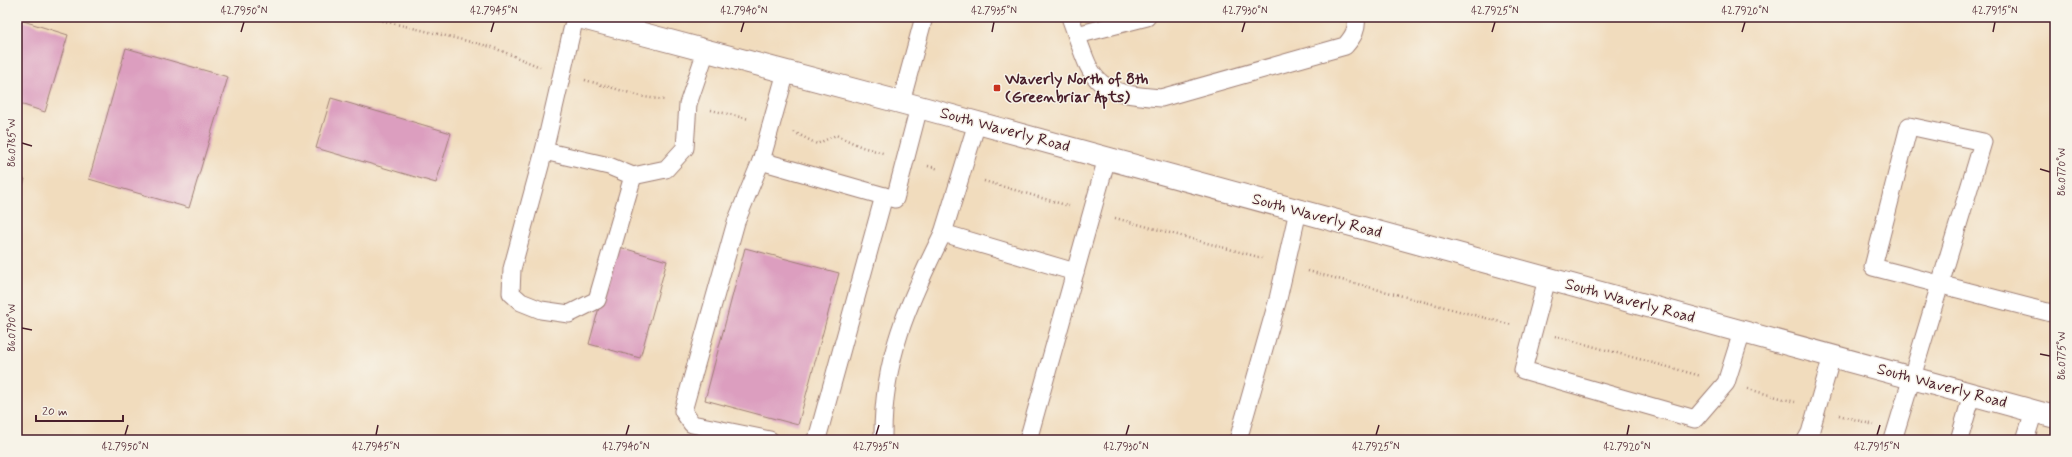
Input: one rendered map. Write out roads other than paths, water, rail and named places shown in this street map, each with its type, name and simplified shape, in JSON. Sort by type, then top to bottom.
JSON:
[{"type":"main road","name":"South Waverly Road","points":[[579,17],[977,123],[2055,417]]},
{"type":"lane","points":[[575,17],[544,151],[512,270],[512,293],[521,302],[541,310],[570,314],[597,300],[633,176]]},
{"type":"lane","points":[[761,161],[895,199],[906,160],[910,105],[924,17]]},
{"type":"lane","points":[[1070,17],[1090,72],[1097,82],[1112,90],[1134,96],[1161,98],[1345,46],[1352,38],[1357,25],[1356,17]]},
{"type":"lane","points":[[1077,36],[1147,17]]},
{"type":"lane","points":[[544,151],[609,166],[633,176],[666,169],[684,148],[688,104],[706,50]]},
{"type":"lane","points":[[770,440],[692,424],[683,411],[736,222],[761,161],[770,124],[786,72]]},
{"type":"lane","points":[[883,440],[883,409],[886,381],[902,323],[914,293],[943,233],[977,123]]},
{"type":"lane","points":[[1894,435],[1941,283],[1983,142],[1909,126],[1872,267],[1941,283],[2055,314]]},
{"type":"lane","points":[[1028,440],[1093,212],[1106,158]]},
{"type":"lane","points":[[815,440],[817,439],[884,196]]},
{"type":"lane","points":[[1238,440],[1278,299],[1298,210]]},
{"type":"lane","points":[[943,233],[1075,272]]},
{"type":"lane","points":[[1547,279],[1523,370],[1695,419],[1726,383],[1742,332]]},
{"type":"lane","points":[[1806,440],[1817,409],[1832,356]]},
{"type":"lane","points":[[1960,440],[1972,395]]},
{"type":"lane","points":[[2025,440],[2034,412]]},
{"type":"place","name":"Waverly North of 8th (Greenbriar Apts)","points":[[997,88]]}]
